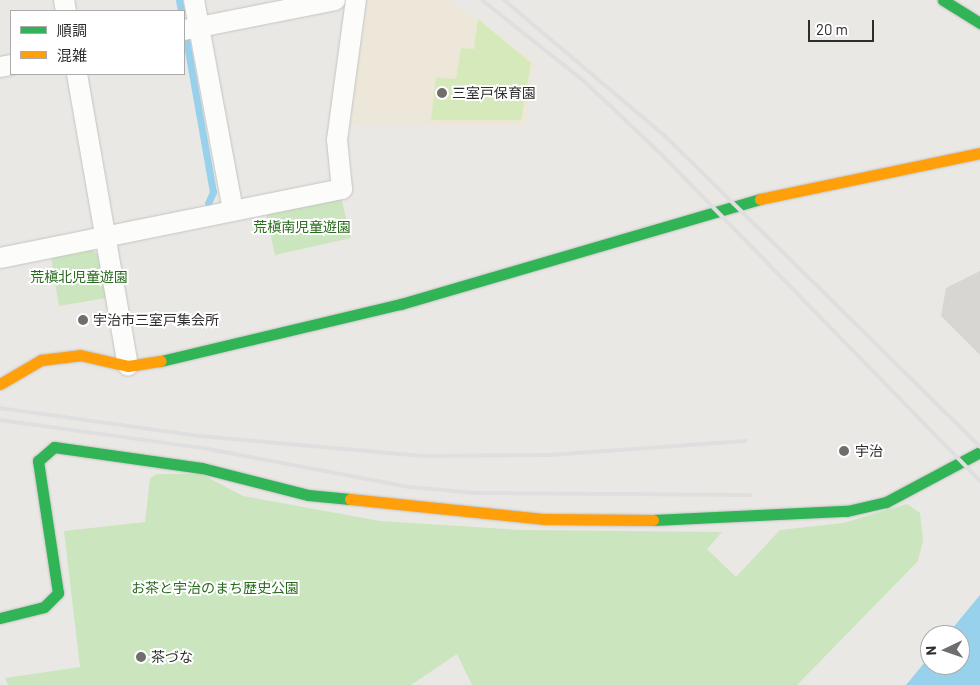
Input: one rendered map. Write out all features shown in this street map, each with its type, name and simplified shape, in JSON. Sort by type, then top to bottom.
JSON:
[{"type":"street","points":[[194,0],[191,29],[234,210]]},
{"type":"street","points":[[191,29],[336,0]]},
{"type":"street","points":[[0,258],[342,189],[337,140],[356,0]]},
{"type":"street","points":[[943,0],[980,23]]},
{"type":"street","points":[[77,75],[128,366]]},
{"type":"street","points":[[0,384],[41,360],[80,355],[128,366],[203,354],[401,304],[755,200],[980,154]]},
{"type":"street","points":[[0,618],[44,607],[58,593],[38,461],[54,447],[202,468],[308,495],[545,519],[704,522],[847,511],[886,502],[980,452]]},
{"type":"shaded area","name":"三室戸保育園","points":[[368,0],[449,0],[534,61],[526,125],[349,126]]},
{"type":"shaded area","points":[[980,271],[980,355],[941,316],[946,288]]},
{"type":"green space","points":[[478,19],[531,63],[521,120],[431,120],[436,77],[456,79],[461,48],[474,49]]},
{"type":"green space","name":"荒槇南児童遊園","points":[[341,197],[351,238],[275,255],[266,213]]},
{"type":"green space","name":"荒槇北児童遊園","points":[[92,250],[101,257],[106,298],[59,306],[51,257]]},
{"type":"green space","name":"お茶と宇治のまち歴史公園","points":[[157,474],[201,474],[243,496],[380,521],[521,530],[722,532],[707,549],[736,577],[780,530],[843,523],[907,504],[920,513],[923,540],[918,561],[797,685],[472,685],[457,654],[411,685],[8,685],[5,678],[80,667],[64,531],[145,522],[150,478]]},
{"type":"water","points":[[980,595],[980,685],[906,685],[920,668],[920,675],[970,675],[970,625],[955,625]]},
{"type":"waterway","points":[[179,0],[181,10]]},
{"type":"waterway","points":[[186,39],[213,192],[208,203]]},
{"type":"railway","points":[[482,0],[585,82],[664,157],[980,481]]},
{"type":"railway","points":[[504,0],[664,135],[980,447]]},
{"type":"railway","points":[[0,408],[199,436],[423,456],[549,455],[746,441]]},
{"type":"railway","points":[[0,420],[208,449],[410,487],[476,493],[750,495]]},
{"type":"traffic: fast","points":[[943,0],[980,23]]},
{"type":"traffic: fast","points":[[161,361],[401,304],[760,199]]},
{"type":"traffic: fast","points":[[0,618],[44,607],[58,593],[38,461],[54,447],[202,468],[308,495],[350,499]]},
{"type":"traffic: fast","points":[[653,520],[847,511],[886,502],[980,452]]},
{"type":"traffic: slow","points":[[760,199],[980,153]]},
{"type":"traffic: slow","points":[[0,384],[41,360],[80,355],[128,366],[161,361]]},
{"type":"traffic: slow","points":[[350,499],[545,519],[653,520]]},
{"type":"place","name":"三室戸保育園","points":[[442,93]]},
{"type":"place","name":"宇治市三室戸集会所","points":[[83,320]]},
{"type":"place","name":"宇治","points":[[844,451]]},
{"type":"place","name":"茶づな","points":[[141,657]]}]
